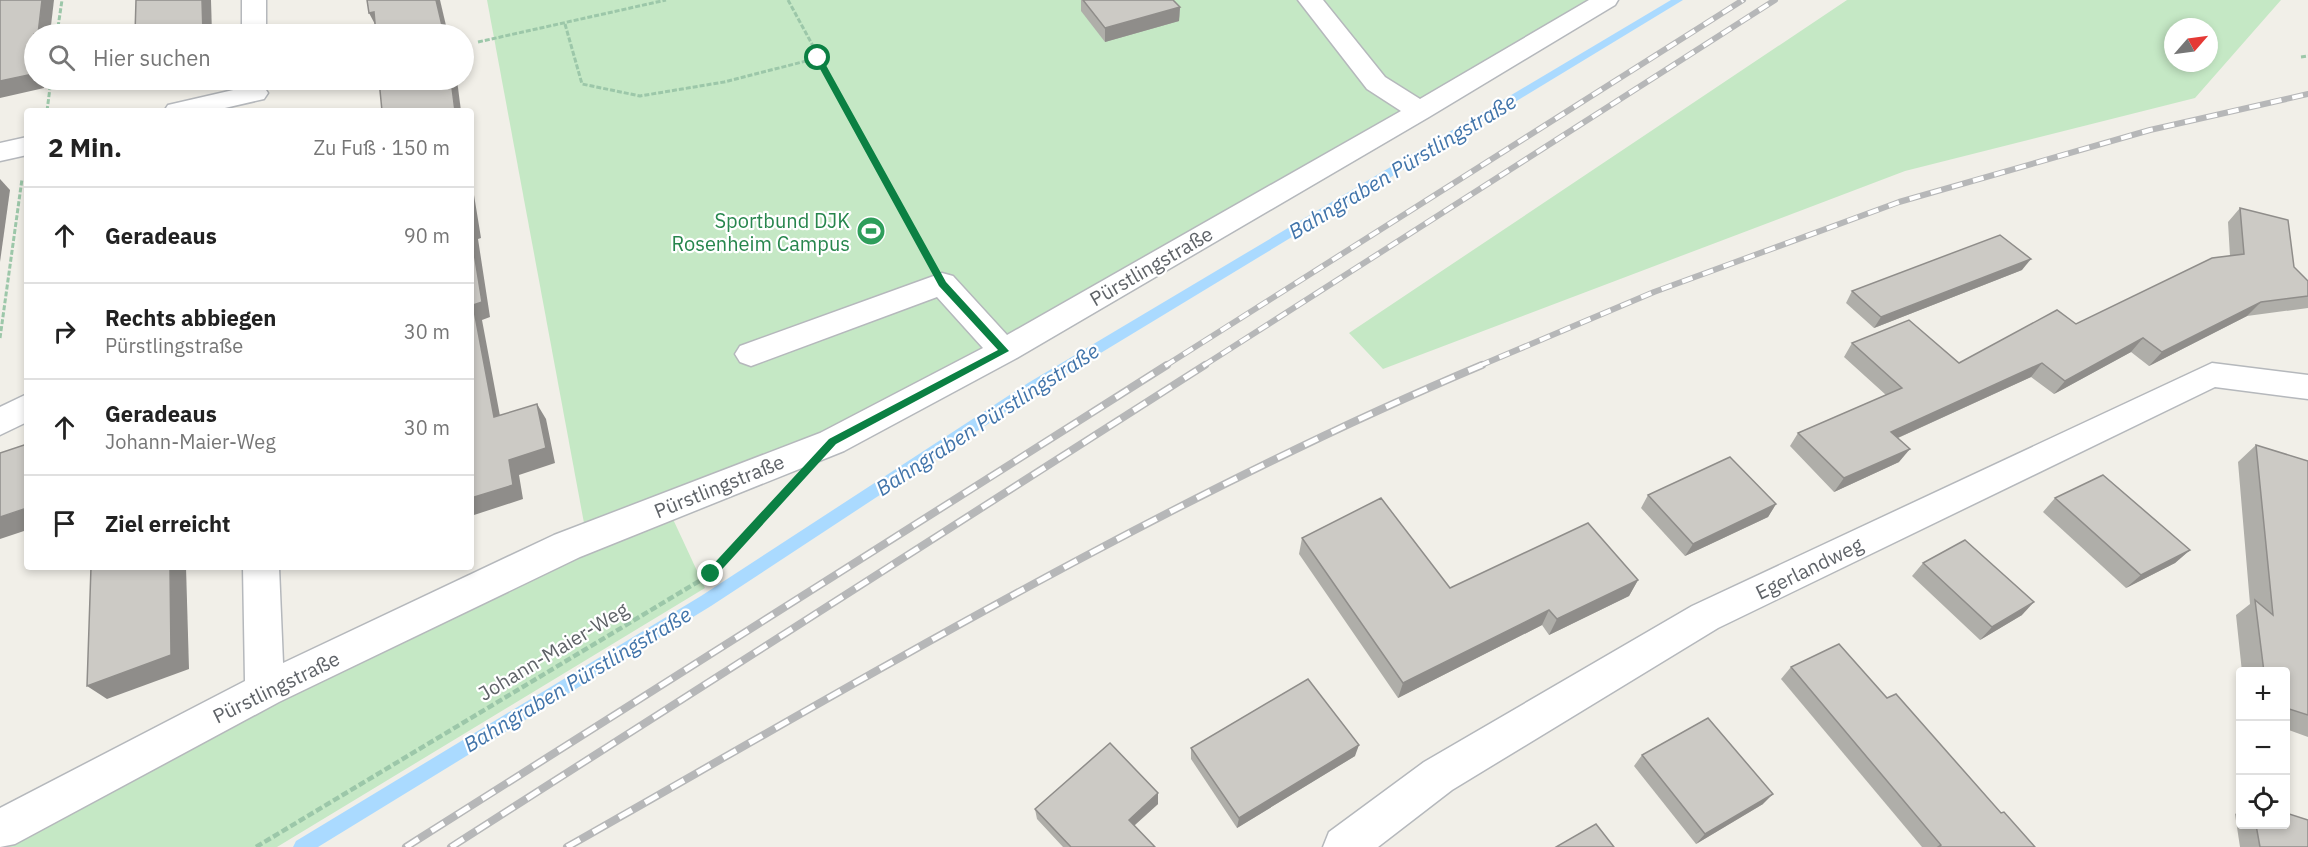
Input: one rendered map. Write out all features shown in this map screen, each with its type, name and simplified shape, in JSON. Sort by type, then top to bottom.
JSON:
[{"type":"street","points":[[254,0],[254,24]]},
{"type":"street","points":[[1310,0],[1376,83],[1420,111]]},
{"type":"street","name":"Pürstlingstraße","points":[[0,830],[265,690],[567,546],[832,442],[1004,351],[1420,111],[1606,0]]},
{"type":"street","points":[[191,108],[255,94]]},
{"type":"street","points":[[0,152],[24,147]]},
{"type":"street","points":[[751,354],[942,284],[1004,351]]},
{"type":"street","name":"Egerlandweg","points":[[1344,847],[1438,776],[1706,617],[2212,375],[2308,387]]},
{"type":"street","points":[[0,422],[24,409]]},
{"type":"street","points":[[261,570],[265,690]]},
{"type":"path","points":[[58,24],[62,0]]},
{"type":"path","points":[[478,42],[666,0]]},
{"type":"path","points":[[788,0],[942,284]]},
{"type":"path","points":[[565,24],[582,84],[640,96],[724,82],[818,58]]},
{"type":"path","points":[[2301,57],[2308,56]]},
{"type":"path","points":[[47,108],[50,90]]},
{"type":"path","points":[[0,339],[24,167]]},
{"type":"path","name":"Johann-Maier-Weg","points":[[256,847],[711,574],[776,503]]},
{"type":"green space","name":"Sportbund DJK Rosenheim Campus","points":[[487,0],[1606,0],[832,442],[584,523]]},
{"type":"green space","points":[[1847,0],[2281,0],[2218,72],[2218,18],[2164,18],[2164,72],[2218,72],[2195,98],[1905,171],[1383,369],[1349,333]]},
{"type":"green space","points":[[672,517],[705,588],[277,847],[1,847],[332,673],[586,553]]},
{"type":"building","points":[[0,0],[42,0],[39,24],[24,24],[24,76],[0,81]]},
{"type":"building","points":[[136,0],[202,0],[203,24],[135,24]]},
{"type":"building","points":[[367,0],[436,0],[442,24],[375,24],[374,12],[369,13]]},
{"type":"building","points":[[1083,0],[1173,0],[1180,7],[1105,28]]},
{"type":"building","points":[[380,90],[452,90],[455,108],[382,108]]},
{"type":"building","points":[[2240,208],[2288,220],[2294,267],[2308,281],[2308,296],[2261,302],[2162,352],[2143,338],[2065,381],[2042,363],[1891,432],[1910,449],[1844,478],[1798,433],[1902,388],[1852,343],[1909,320],[1959,363],[2057,310],[2076,324],[2212,258],[2244,254]]},
{"type":"building","points":[[2000,235],[2031,259],[1881,317],[1852,291]]},
{"type":"building","points":[[474,253],[482,302],[474,305]]},
{"type":"building","points":[[474,310],[494,417],[537,404],[546,448],[509,460],[513,485],[474,497]]},
{"type":"building","points":[[24,445],[24,509],[0,517],[0,453]]},
{"type":"building","points":[[2256,445],[2308,461],[2308,715],[2290,709],[2290,667],[2263,667],[2255,600],[2273,615]]},
{"type":"building","points":[[1730,457],[1776,504],[1693,544],[1648,495]]},
{"type":"building","points":[[2103,475],[2190,550],[2141,575],[2055,498]]},
{"type":"building","points":[[1381,498],[1450,588],[1588,523],[1638,580],[1557,619],[1549,610],[1403,683],[1302,538]]},
{"type":"building","points":[[1965,540],[2034,602],[1992,627],[1923,563]]},
{"type":"building","points":[[91,570],[170,570],[171,655],[87,686]]},
{"type":"building","points":[[1839,644],[1887,698],[1896,694],[2001,813],[2004,812],[2035,847],[1938,847],[1941,845],[1791,667]]},
{"type":"building","points":[[1308,679],[1359,745],[1239,818],[1191,748]]},
{"type":"building","points":[[1708,718],[1773,794],[1705,834],[1642,755]]},
{"type":"building","points":[[1110,743],[1158,793],[1129,820],[1155,847],[1071,847],[1035,809]]},
{"type":"building","points":[[2290,814],[2308,820],[2308,847],[2260,847],[2257,829],[2290,829]]},
{"type":"building","points":[[1596,824],[1614,847],[1556,847]]},
{"type":"waterway","name":"Bahngraben Pürstlingstraße","points":[[302,847],[706,601],[1033,387],[1678,0]]},
{"type":"railway","points":[[1165,366],[1743,0]]},
{"type":"railway","points":[[1203,366],[1775,0]]},
{"type":"railway","points":[[1479,366],[1654,292],[1899,202],[2150,130],[2308,94]]},
{"type":"railway","points":[[406,847],[1167,365]]},
{"type":"railway","points":[[451,847],[1205,365]]},
{"type":"railway","points":[[567,847],[904,655],[1132,531],[1364,417],[1482,365]]},
{"type":"place","name":"Sportbund DJK Rosenheim Campus","points":[[871,231]]},
{"type":"route","points":[[711,574],[832,442],[1004,351],[942,284],[818,58]]}]
